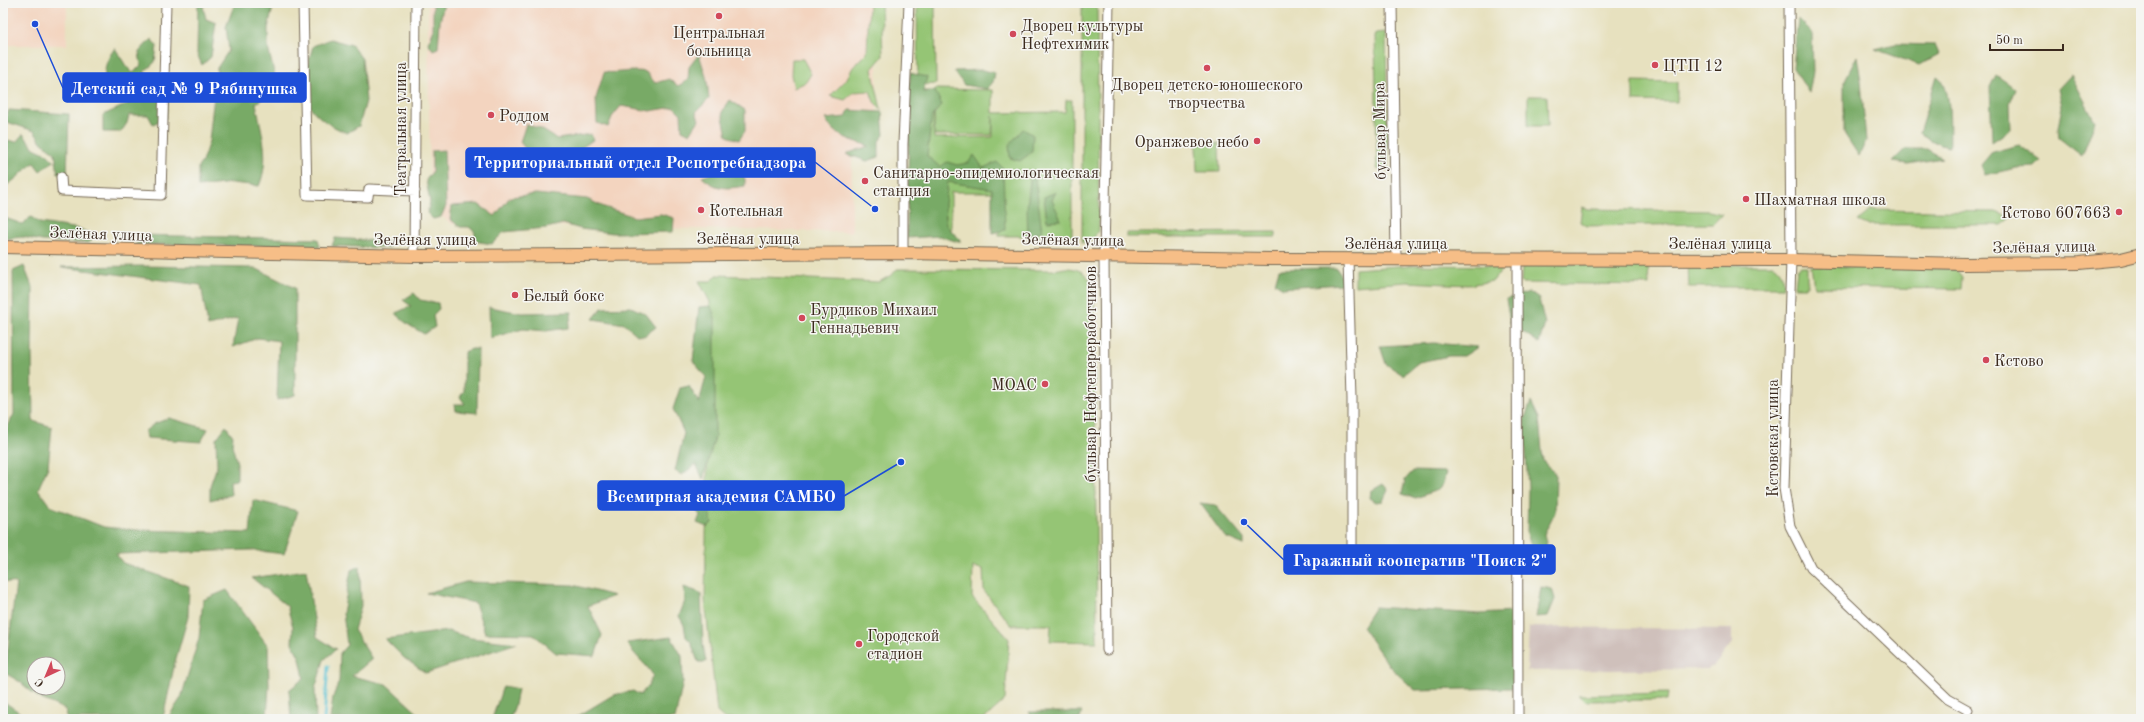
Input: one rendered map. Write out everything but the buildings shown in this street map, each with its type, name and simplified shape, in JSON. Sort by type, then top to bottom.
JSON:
[{"type":"main road","name":"Зелёная улица","points":[[3,247],[414,256],[903,253],[1104,255],[1270,259],[1396,258],[1791,260],[1965,264],[2079,264],[2121,259],[2141,254]]},
{"type":"street","points":[[61,177],[62,191],[161,195],[166,3]]},
{"type":"street","points":[[303,3],[307,195],[368,197],[369,189],[415,191]]},
{"type":"street","name":"Театральная улица","points":[[414,256],[416,3]]},
{"type":"street","points":[[903,253],[903,144],[909,3]]},
{"type":"street","name":"бульвар Нефтепереработчиков","points":[[1107,650],[1104,255],[1109,3]]},
{"type":"street","name":"бульвар Мира","points":[[1392,3],[1396,258]]},
{"type":"street","name":"Кстовская улица","points":[[1788,3],[1791,260],[1784,488],[1790,526],[1811,568],[1948,699],[1968,710]]},
{"type":"street","points":[[1348,259],[1352,399],[1352,558]]},
{"type":"street","points":[[1517,259],[1518,719]]},
{"type":"shaded area","points":[[3,3],[67,3],[67,45],[3,45]]},
{"type":"shaded area","points":[[428,3],[877,3],[877,157],[852,158],[852,232],[452,224],[430,208]]},
{"type":"shaded area","points":[[1529,627],[1732,629],[1732,643],[1714,666],[1707,669],[1527,671]]},
{"type":"green space","points":[[198,3],[209,3],[203,6],[206,19],[216,23],[211,57],[202,65],[197,54]]},
{"type":"green space","points":[[235,3],[274,3],[268,28],[268,48],[275,76],[265,97],[256,103],[264,144],[265,155],[263,176],[259,186],[232,183],[198,187],[198,167],[202,162],[209,141],[217,68],[229,50],[226,27]]},
{"type":"green space","points":[[433,3],[444,3],[440,22],[438,48],[433,50],[428,43],[433,32]]},
{"type":"green space","points":[[869,3],[881,3],[883,56],[872,69],[881,109],[874,102],[870,91],[854,92],[845,100],[830,96],[846,80],[853,67],[867,52]]},
{"type":"green space","points":[[917,3],[935,3],[936,84],[918,85]]},
{"type":"green space","points":[[1082,3],[1097,3],[1099,229],[1093,239],[1082,243]]},
{"type":"green space","points":[[1798,18],[1812,32],[1813,72],[1809,93],[1793,68]]},
{"type":"green space","points":[[1386,33],[1388,170],[1377,169],[1375,34]]},
{"type":"green space","points":[[151,39],[157,46],[155,62],[144,72],[158,83],[168,99],[166,118],[153,124],[148,115],[129,115],[127,123],[121,132],[103,132],[103,115],[130,103],[110,94],[107,88],[105,70],[108,59],[115,48],[126,66],[133,73],[141,65],[139,52]]},
{"type":"green space","points":[[330,39],[352,45],[362,59],[366,101],[359,126],[347,133],[331,125],[317,115],[307,102],[299,85],[305,74],[313,46]]},
{"type":"green space","points":[[1895,44],[1935,45],[1939,54],[1919,65],[1875,49]]},
{"type":"green space","points":[[699,54],[707,80],[709,99],[696,112],[699,120],[690,134],[682,130],[681,114],[674,107],[650,111],[621,106],[612,117],[608,127],[597,123],[596,98],[604,72],[646,72],[655,83],[669,79],[678,86],[688,80],[689,67]]},
{"type":"green space","points":[[1857,56],[1861,81],[1866,141],[1859,156],[1844,133],[1844,82]]},
{"type":"green space","points":[[792,59],[803,59],[811,74],[806,82],[794,88],[791,75]]},
{"type":"green space","points":[[983,70],[995,73],[993,82],[987,89],[964,85],[954,71]]},
{"type":"green space","points":[[910,73],[927,77],[923,92],[935,91],[942,105],[932,116],[927,156],[940,167],[947,162],[957,165],[968,163],[974,155],[983,168],[997,162],[1003,168],[1005,230],[992,233],[992,189],[948,182],[945,204],[946,225],[961,241],[955,241],[940,236],[907,238]]},
{"type":"green space","points":[[1996,75],[2016,89],[2010,104],[2011,129],[1992,142],[1990,87]]},
{"type":"green space","points":[[2071,75],[2095,121],[2082,156],[2059,138],[2058,128],[2062,106],[2058,89]]},
{"type":"green space","points":[[1937,76],[1942,81],[1946,89],[1948,98],[1950,147],[1940,145],[1919,133]]},
{"type":"green space","points":[[1633,81],[1677,82],[1677,102],[1633,101]]},
{"type":"green space","points":[[935,89],[993,90],[993,113],[1065,112],[1066,100],[1072,100],[1072,236],[999,236],[999,192],[951,192],[951,234],[908,234],[909,91],[933,91],[934,138],[993,137],[993,116],[992,135],[934,135]]},
{"type":"green space","points":[[1528,96],[1547,96],[1548,126],[1528,126]]},
{"type":"green space","points":[[730,100],[745,110],[745,131],[739,140],[727,136],[722,112]]},
{"type":"green space","points":[[9,110],[69,114],[67,175],[58,174],[55,153],[41,142],[34,131],[4,121]]},
{"type":"green space","points":[[849,110],[882,112],[884,135],[879,141],[879,157],[867,161],[846,154],[869,146],[839,134],[825,119],[846,117]]},
{"type":"green space","points":[[526,124],[541,129],[557,139],[591,134],[593,140],[578,150],[527,151],[520,142]]},
{"type":"green space","points":[[1023,129],[1033,135],[1032,152],[1020,161],[1010,158],[1009,145]]},
{"type":"green space","points":[[23,134],[34,148],[47,154],[54,161],[40,171],[34,163],[3,187],[3,139],[16,142]]},
{"type":"green space","points":[[1219,143],[1220,172],[1197,172],[1196,144]]},
{"type":"green space","points":[[2019,145],[2041,161],[2035,167],[2017,168],[1985,175],[1981,165],[1992,152]]},
{"type":"green space","points":[[1905,149],[1927,149],[1942,158],[1909,164],[1892,162]]},
{"type":"green space","points":[[444,150],[446,206],[441,217],[433,219],[427,213],[430,202],[426,180],[432,172],[432,151]]},
{"type":"green space","points":[[727,168],[739,168],[745,179],[745,186],[722,188],[712,184],[702,177]]},
{"type":"green space","points":[[1031,171],[1034,171],[1042,231],[1028,236],[1027,208]]},
{"type":"green space","points":[[1056,192],[1052,200],[1061,220],[1047,221],[1044,197]]},
{"type":"green space","points":[[536,194],[587,199],[604,207],[635,217],[661,214],[674,218],[673,232],[613,233],[581,229],[563,224],[546,228],[504,232],[492,244],[474,241],[475,232],[469,227],[460,227],[450,219],[452,206],[478,204],[495,216],[510,197]]},
{"type":"green space","points":[[1582,207],[1589,209],[1709,211],[1722,214],[1713,224],[1586,226],[1580,222]]},
{"type":"green space","points":[[1871,210],[1996,212],[2011,218],[2002,225],[1867,225],[1858,221]]},
{"type":"green space","points":[[31,217],[40,223],[80,229],[95,236],[89,243],[42,241],[23,237],[3,239],[3,220],[5,218],[22,224]]},
{"type":"green space","points":[[1276,232],[1276,237],[1127,237],[1127,233]]},
{"type":"green space","points":[[138,235],[318,239],[320,247],[136,244]]},
{"type":"green space","points":[[335,238],[393,242],[388,248],[332,246]]},
{"type":"green space","points":[[1528,264],[1648,264],[1649,285],[1521,283],[1522,267]]},
{"type":"green space","points":[[1413,265],[1504,266],[1493,281],[1468,285],[1407,282],[1355,286],[1355,269]]},
{"type":"green space","points":[[1688,265],[1774,265],[1781,272],[1783,287],[1689,287]]},
{"type":"green space","points":[[24,266],[33,289],[33,421],[52,427],[48,467],[38,489],[50,506],[104,527],[137,530],[250,533],[253,500],[298,511],[284,554],[251,550],[116,554],[123,563],[189,586],[188,617],[175,662],[163,718],[161,719],[67,719],[66,710],[37,696],[66,696],[66,656],[26,656],[26,687],[5,673],[16,583],[3,582],[3,436],[14,414],[13,271]]},
{"type":"green space","points":[[141,266],[255,268],[295,288],[295,395],[277,400],[279,341],[258,338],[233,347],[238,318],[208,326],[201,285],[61,267]]},
{"type":"green space","points":[[1801,266],[1807,266],[1807,287],[1795,287],[1797,269]]},
{"type":"green space","points":[[1811,266],[1955,269],[1962,278],[1961,289],[1814,287]]},
{"type":"green space","points":[[1065,268],[1076,269],[1088,277],[1093,286],[1094,292],[1097,642],[1050,641],[1051,625],[1011,625],[984,591],[983,569],[973,567],[972,597],[1009,639],[1005,700],[984,719],[725,719],[717,712],[705,600],[710,302],[699,281],[711,281],[717,275],[879,282],[893,274],[897,269],[1054,270]]},
{"type":"green space","points":[[1336,268],[1341,275],[1342,284],[1283,288],[1275,283],[1279,269]]},
{"type":"green space","points":[[1529,292],[1539,299],[1545,324],[1539,343],[1510,323],[1506,299]]},
{"type":"green space","points":[[414,293],[420,300],[438,303],[439,309],[433,315],[435,327],[424,334],[406,323],[396,313],[411,306],[403,300]]},
{"type":"green space","points":[[711,306],[715,317],[715,437],[703,479],[696,464],[682,475],[675,471],[684,433],[673,409],[680,388],[689,386],[699,403],[706,377],[693,361],[699,307]]},
{"type":"green space","points":[[489,307],[522,313],[572,312],[568,328],[546,331],[523,329],[490,338]]},
{"type":"green space","points":[[631,307],[646,314],[656,327],[644,336],[637,335],[625,324],[593,319],[602,308]]},
{"type":"green space","points":[[1434,343],[1478,347],[1464,356],[1449,356],[1419,362],[1403,375],[1386,364],[1380,346]]},
{"type":"green space","points":[[472,349],[478,349],[477,413],[456,411],[455,404],[465,404],[460,397],[464,391],[464,352]]},
{"type":"green space","points":[[1531,402],[1539,418],[1543,461],[1556,475],[1555,512],[1544,534],[1551,564],[1540,572],[1527,534],[1528,489],[1524,420]]},
{"type":"green space","points":[[169,418],[208,429],[201,442],[147,438],[145,431],[154,424]]},
{"type":"green space","points":[[226,426],[233,436],[232,445],[237,463],[237,480],[230,481],[231,495],[210,500],[210,486],[217,466],[216,439]]},
{"type":"green space","points":[[1413,471],[1446,472],[1443,484],[1437,490],[1416,498],[1402,494],[1405,480]]},
{"type":"green space","points":[[1383,484],[1388,490],[1383,501],[1376,502],[1370,498],[1371,491]]},
{"type":"green space","points":[[702,485],[712,493],[708,504],[712,523],[707,527],[697,523],[700,515],[693,507],[696,489]]},
{"type":"green space","points":[[1200,503],[1215,505],[1244,539],[1244,545],[1225,537]]},
{"type":"green space","points":[[360,566],[361,606],[354,630],[372,659],[352,676],[386,684],[424,719],[330,719],[333,697],[339,681],[340,653],[347,645],[343,613],[351,570]]},
{"type":"green space","points":[[306,570],[317,637],[336,649],[324,660],[315,689],[316,719],[291,719],[289,690],[304,678],[300,658],[292,643],[293,627],[287,606],[252,578]]},
{"type":"green space","points":[[466,582],[573,585],[614,596],[588,606],[602,635],[595,656],[556,653],[533,634],[485,633],[475,603],[426,593]]},
{"type":"green space","points":[[684,587],[701,593],[703,645],[706,662],[698,662],[691,642],[686,637],[684,625],[679,616],[685,601]]},
{"type":"green space","points":[[1541,587],[1552,589],[1555,599],[1548,616],[1536,617]]},
{"type":"green space","points":[[227,590],[268,646],[269,685],[267,719],[167,719],[181,698],[199,638],[203,600]]},
{"type":"green space","points":[[1375,607],[1480,614],[1513,612],[1513,688],[1415,690],[1390,667],[1362,627]]},
{"type":"green space","points":[[448,631],[471,638],[517,643],[426,673],[404,658],[385,639]]},
{"type":"green space","points":[[671,637],[682,656],[683,682],[675,719],[573,719],[613,695],[633,691],[640,695],[648,686],[653,675],[627,643]]},
{"type":"green space","points":[[503,686],[518,689],[515,705],[510,719],[492,719]]},
{"type":"green space","points":[[1668,693],[1667,700],[1584,701],[1578,695]]},
{"type":"green space","points":[[3,701],[29,719],[3,719]]},
{"type":"green space","points":[[1029,712],[1082,712],[1080,719],[1033,719]]},
{"type":"waterway","points":[[324,719],[328,666]]},
{"type":"place","name":"Центральная больница","points":[[719,16]]},
{"type":"place","name":"Детский сад № 9 Рябинушка","points":[[35,24]]},
{"type":"place","name":"Дворец культуры Нефтехимик","points":[[1013,34]]},
{"type":"place","name":"ЦТП 12","points":[[1655,65]]},
{"type":"place","name":"Дворец детско-юношеского творчества","points":[[1207,68]]},
{"type":"place","name":"Роддом","points":[[491,115]]},
{"type":"place","name":"Оранжевое небо","points":[[1257,141]]},
{"type":"place","name":"Санитарно-эпидемиологическая станция","points":[[865,181]]},
{"type":"place","name":"Шахматная школа","points":[[1746,199]]},
{"type":"place","name":"Территориальный отдел Роспотребнадзора","points":[[875,209]]},
{"type":"place","name":"Котельная","points":[[701,210]]},
{"type":"place","name":"Кстово 607663","points":[[2119,212]]},
{"type":"place","name":"Белый бокс","points":[[515,295]]},
{"type":"place","name":"Бурдиков Михаил Геннадьевич","points":[[802,318]]},
{"type":"place","name":"Кстово","points":[[1986,360]]},
{"type":"place","name":"МОАС","points":[[1045,384]]},
{"type":"place","name":"Всемирная академия САМБО","points":[[901,462]]},
{"type":"place","name":"Гаражный кооператив \"Поиск 2\"","points":[[1244,522]]},
{"type":"place","name":"Городской стадион","points":[[859,644]]}]
